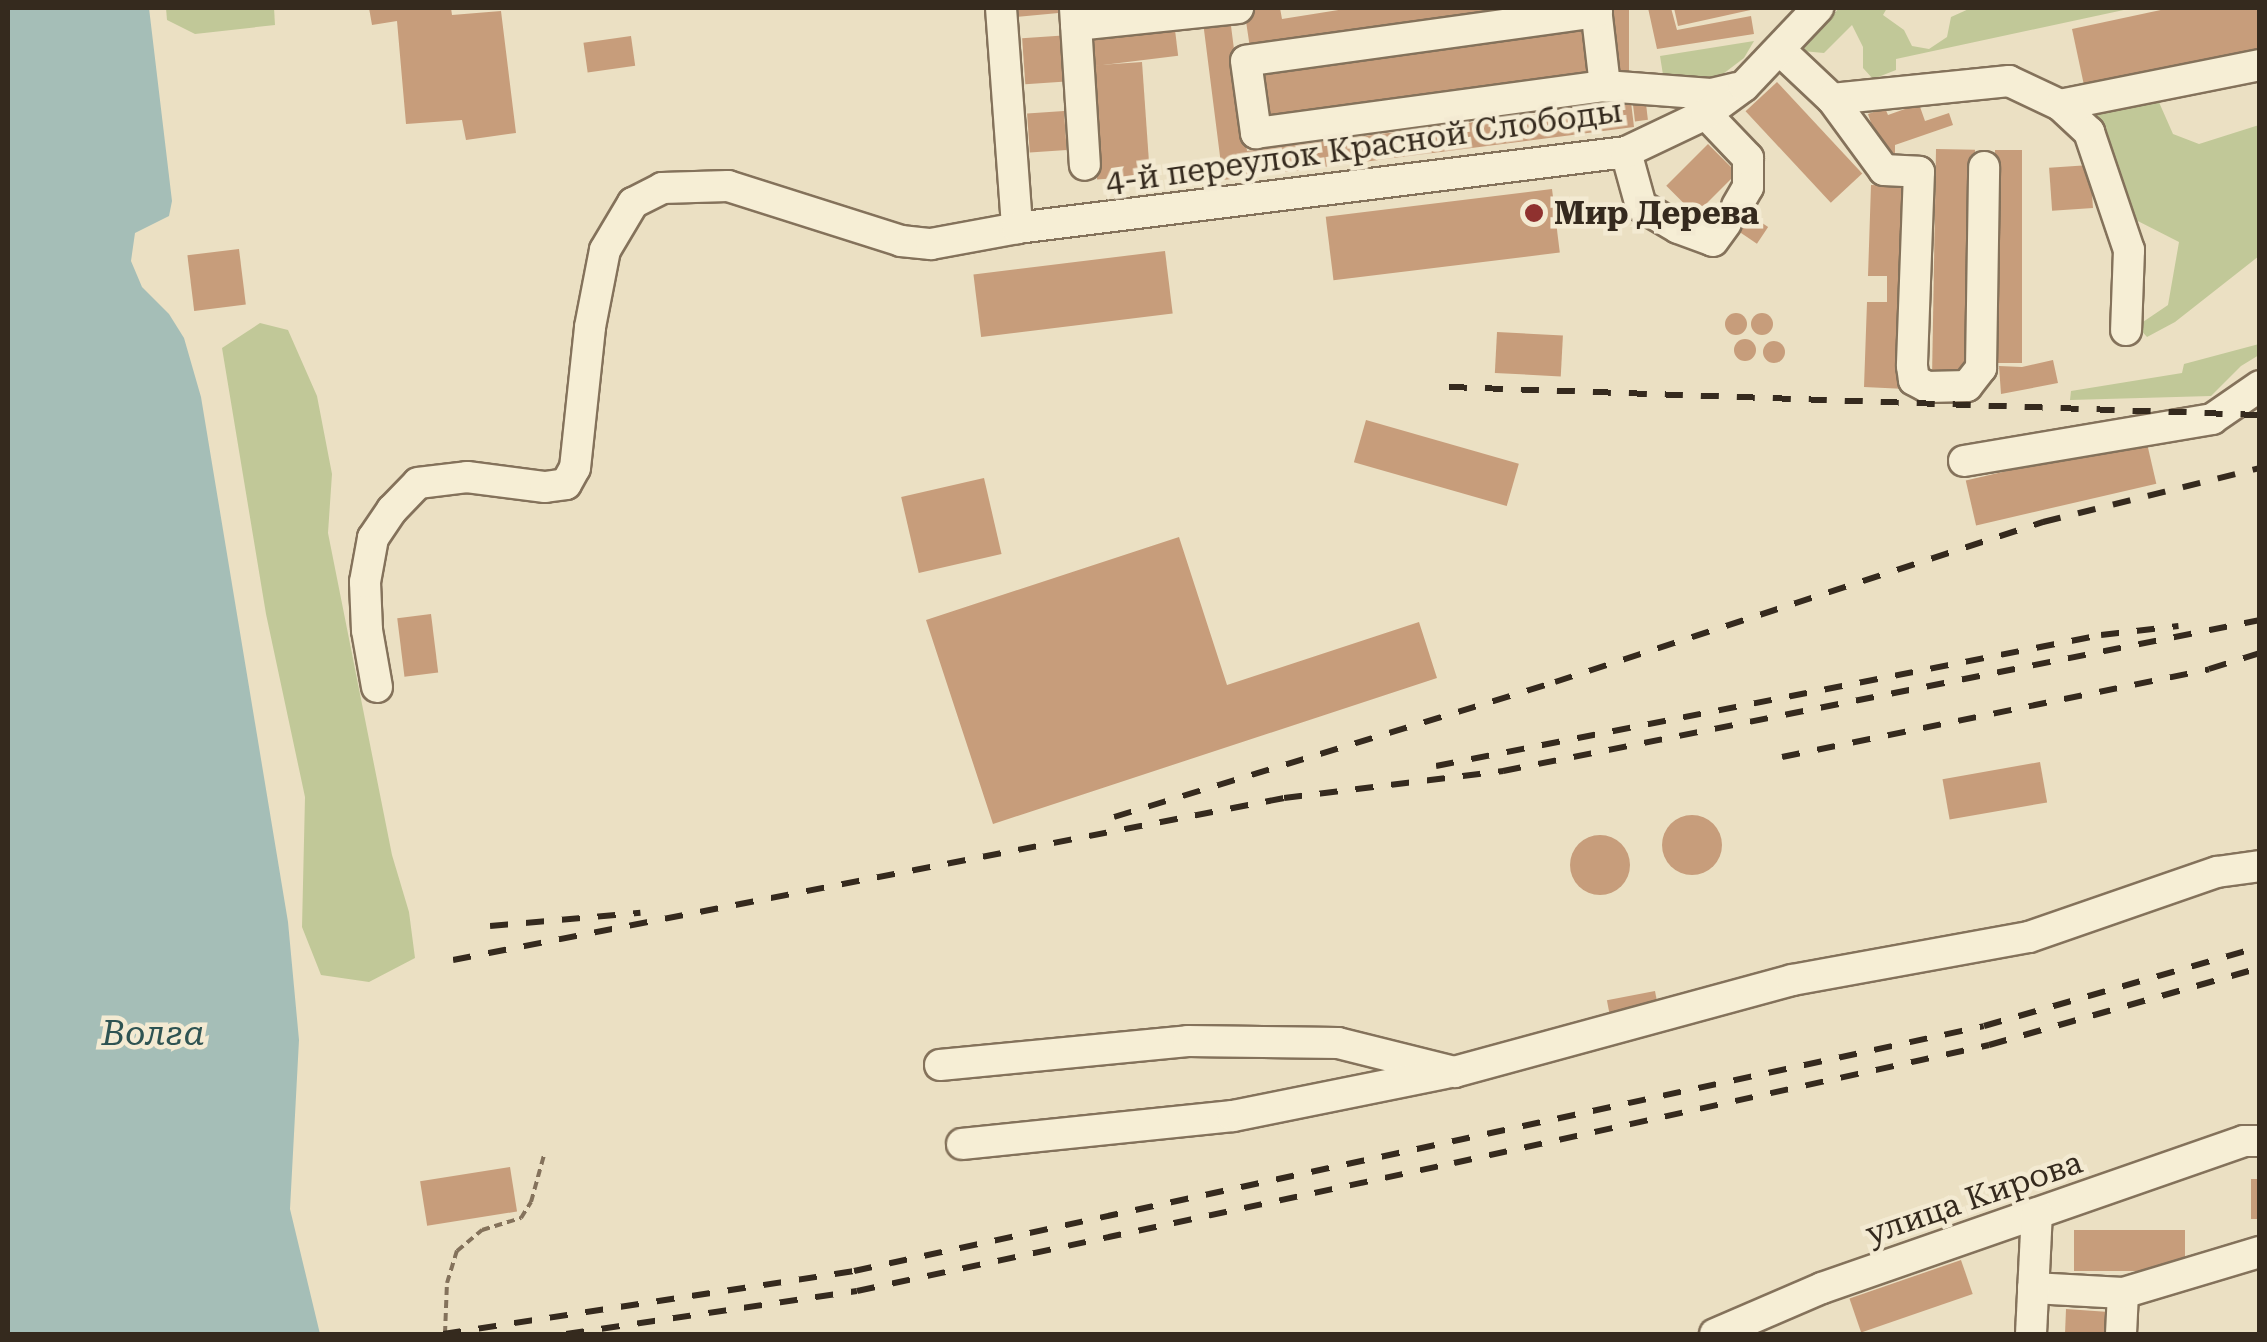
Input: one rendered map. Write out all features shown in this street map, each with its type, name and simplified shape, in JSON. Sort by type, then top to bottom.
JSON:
[{"type":"street","points":[[1001,8],[1017,228]]},
{"type":"street","points":[[1086,165],[1076,16],[1238,8],[1256,133],[1605,86],[1711,94],[1744,86]]},
{"type":"street","name":"4-й переулок Красной Слободы","points":[[377,687],[365,582],[373,538],[392,510],[418,483],[468,477],[545,487],[566,484],[575,468],[590,327],[605,250],[633,203],[662,188],[728,186],[900,241],[931,244],[1017,228],[1626,152],[1706,114],[1744,86],[1818,8]]},
{"type":"street","points":[[1246,60],[1596,10],[1605,86]]},
{"type":"street","points":[[1780,50],[1832,99],[1884,170],[1919,172],[1912,366],[1914,380],[1926,387],[1967,386],[1981,368],[1984,168]]},
{"type":"street","points":[[2060,106],[2260,66]]},
{"type":"street","points":[[1832,99],[2008,81],[2060,106],[2089,132],[2129,250],[2126,330]]},
{"type":"street","points":[[1626,152],[1641,206],[1678,228],[1713,241],[1748,187],[1748,158],[1706,114]]},
{"type":"street","points":[[1964,461],[2212,419],[2260,386]]},
{"type":"street","points":[[962,1144],[1233,1116],[1454,1072],[1792,980],[2029,937],[2216,872],[2260,866]]},
{"type":"street","points":[[940,1064],[1188,1041],[1282,1042],[1338,1043],[1454,1072]]},
{"type":"street","name":"улица Кирова","points":[[1715,1334],[1822,1288],[2244,1141],[2260,1140]]},
{"type":"street","points":[[2031,1334],[2037,1212]]},
{"type":"street","points":[[2033,1288],[2123,1293],[2260,1252]]},
{"type":"street","points":[[2121,1334],[2123,1293]]},
{"type":"path","points":[[445,1334],[447,1284],[457,1252],[482,1230],[521,1218],[532,1202],[544,1155]]},
{"type":"green space","points":[[166,8],[274,8],[275,25],[195,34],[167,20]]},
{"type":"green space","points":[[1839,8],[1887,8],[1883,15],[1904,30],[1912,46],[1929,49],[1947,37],[1951,17],[1971,8],[2133,8],[1896,59],[1896,70],[1873,79],[1863,68],[1863,47],[1852,25],[1824,53],[1802,51]]},
{"type":"green space","points":[[1754,41],[1744,58],[1715,80],[1664,81],[1660,56]]},
{"type":"green space","points":[[2158,100],[2173,134],[2199,144],[2259,125],[2259,256],[2175,322],[2147,337],[2137,326],[2168,305],[2179,242],[2126,215],[2088,114]]},
{"type":"green space","points":[[260,323],[288,330],[317,396],[332,474],[328,533],[392,855],[409,912],[415,958],[369,982],[321,975],[302,927],[305,797],[266,614],[222,348]]},
{"type":"green space","points":[[2259,344],[2259,355],[2241,366],[2211,396],[2070,400],[2071,391],[2182,373],[2184,364]]},
{"type":"water","name":"Волга","points":[[8,8],[149,8],[172,201],[169,216],[135,233],[131,261],[142,287],[169,314],[184,338],[201,397],[288,922],[299,1040],[290,1209],[320,1334],[8,1334]]},
{"type":"building","points":[[369,8],[451,8],[452,15],[501,11],[516,133],[466,140],[462,120],[406,124],[397,21],[372,25]]},
{"type":"building","points":[[1015,8],[1068,8],[1069,12],[1015,17]]},
{"type":"building","points":[[1244,8],[1280,8],[1282,19],[1351,8],[1506,10],[1250,48]]},
{"type":"building","points":[[1606,8],[1629,8],[1629,71],[1606,71]]},
{"type":"building","points":[[1648,8],[1671,8],[1677,30],[1751,16],[1754,34],[1657,49]]},
{"type":"building","points":[[1674,8],[1755,8],[1755,9],[1678,26]]},
{"type":"building","points":[[2170,8],[2260,8],[2260,52],[2085,90],[2072,29]]},
{"type":"building","points":[[1230,18],[1247,151],[1631,102],[1634,127],[1223,180],[1203,22]]},
{"type":"building","points":[[1175,30],[1178,56],[1091,67],[1088,41]]},
{"type":"building","points":[[1584,30],[1590,75],[1265,120],[1259,76]]},
{"type":"building","points":[[1070,35],[1073,81],[1025,84],[1022,38]]},
{"type":"building","points":[[631,36],[635,66],[588,72],[583,43]]},
{"type":"building","points":[[1142,62],[1150,176],[1097,179],[1089,66]]},
{"type":"building","points":[[1777,82],[1862,173],[1831,203],[1746,111]]},
{"type":"building","points":[[1645,96],[1648,120],[1635,121],[1632,98]]},
{"type":"building","points":[[1919,104],[1925,121],[1949,113],[1953,125],[1895,145],[1895,153],[1883,158],[1868,114],[1885,108],[1888,115]]},
{"type":"building","points":[[1064,111],[1067,150],[1030,152],[1027,114]]},
{"type":"building","points":[[1708,144],[1737,173],[1695,215],[1666,186]]},
{"type":"building","points":[[1936,149],[1975,150],[1971,379],[1932,378]]},
{"type":"building","points":[[1995,150],[2022,150],[2022,363],[1995,363]]},
{"type":"building","points":[[2090,165],[2093,208],[2052,211],[2049,168]]},
{"type":"building","points":[[1871,185],[1912,186],[1906,389],[1864,387],[1867,302],[1887,302],[1887,276],[1868,276]]},
{"type":"building","points":[[1552,189],[1560,253],[1333,280],[1326,217]]},
{"type":"building","points":[[1725,198],[1768,227],[1757,244],[1714,215]]},
{"type":"building","points":[[239,249],[246,305],[194,311],[187,255]]},
{"type":"building","points":[[1165,251],[1173,314],[981,337],[973,275]]},
{"type":"building","points":[[1736,313],[1744,316],[1744,332],[1736,335],[1728,332],[1725,324],[1728,316]]},
{"type":"building","points":[[1762,313],[1770,316],[1770,332],[1762,335],[1754,332],[1751,324],[1754,316]]},
{"type":"building","points":[[1497,332],[1563,335],[1561,376],[1495,373]]},
{"type":"building","points":[[1745,339],[1753,342],[1753,358],[1745,361],[1737,358],[1734,350],[1737,342]]},
{"type":"building","points":[[1774,341],[1782,344],[1782,360],[1774,363],[1766,360],[1763,352],[1766,344]]},
{"type":"building","points":[[2053,360],[2058,383],[2001,394],[1999,366],[2022,367]]},
{"type":"building","points":[[1366,420],[1519,464],[1507,506],[1354,462]]},
{"type":"building","points":[[2146,439],[2156,484],[1976,525],[1966,481]]},
{"type":"building","points":[[984,478],[1002,554],[919,573],[901,497]]},
{"type":"building","points":[[1179,537],[1227,685],[1419,622],[1437,678],[993,824],[926,620]]},
{"type":"building","points":[[431,614],[438,673],[404,677],[397,618]]},
{"type":"building","points":[[2040,762],[2047,802],[1950,820],[1943,779]]},
{"type":"building","points":[[1692,815],[1713,824],[1722,845],[1713,866],[1692,875],[1671,866],[1662,845],[1671,824]]},
{"type":"building","points":[[1600,835],[1621,844],[1630,865],[1621,886],[1600,895],[1579,886],[1570,865],[1579,844]]},
{"type":"building","points":[[1655,991],[1658,1007],[1610,1016],[1607,1000]]},
{"type":"building","points":[[510,1167],[517,1211],[427,1226],[420,1181]]},
{"type":"building","points":[[2251,1179],[2260,1179],[2260,1219],[2251,1219]]},
{"type":"building","points":[[2074,1230],[2185,1230],[2185,1271],[2074,1271]]},
{"type":"building","points":[[1961,1260],[1973,1294],[1861,1332],[1849,1298]]},
{"type":"building","points":[[2066,1309],[2109,1312],[2107,1334],[2065,1334]]},
{"type":"railway","points":[[1449,387],[2260,415]]},
{"type":"railway","points":[[1114,817],[1555,682],[2043,522],[2260,468]]},
{"type":"railway","points":[[453,960],[1284,798],[1503,771],[2260,620]]},
{"type":"railway","points":[[1436,766],[2101,635],[2178,626]]},
{"type":"railway","points":[[1782,757],[2209,669],[2260,653]]},
{"type":"railway","points":[[490,926],[640,913]]},
{"type":"railway","points":[[443,1334],[854,1271],[1984,1026],[2260,947]]},
{"type":"railway","points":[[566,1334],[857,1291],[1454,1163],[1989,1045],[2260,968]]},
{"type":"place","name":"Мир Дерева","points":[[1534,213]]}]
